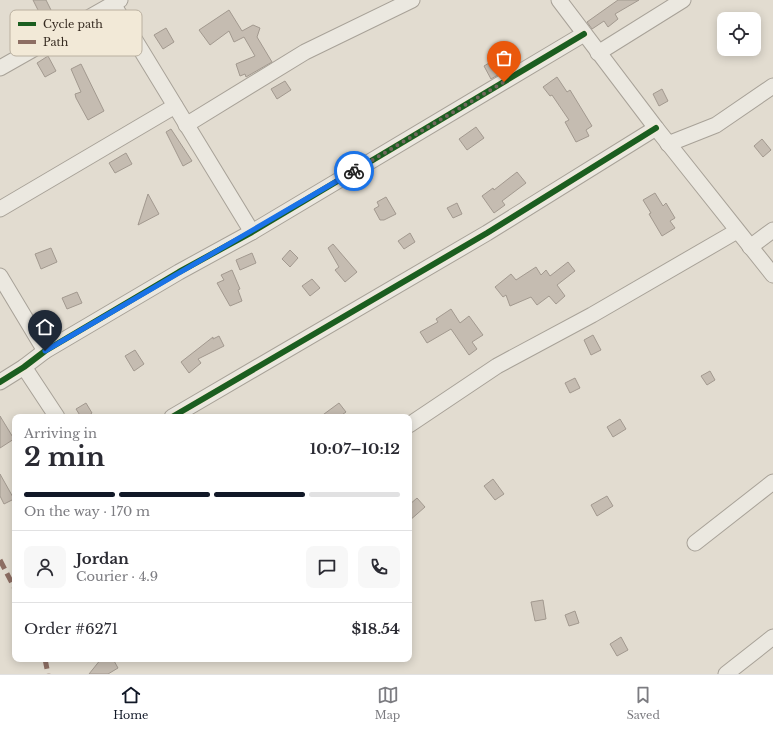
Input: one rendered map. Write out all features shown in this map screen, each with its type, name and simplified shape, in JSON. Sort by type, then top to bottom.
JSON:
[{"type":"street","points":[[186,124],[306,52],[412,0]]},
{"type":"street","points":[[559,0],[668,144],[773,275]]},
{"type":"street","points":[[598,53],[683,0]]},
{"type":"street","points":[[102,10],[116,2]]},
{"type":"street","points":[[0,382],[24,367],[45,351],[179,272],[252,232],[584,34]]},
{"type":"street","points":[[142,48],[175,106],[252,232]]},
{"type":"street","points":[[0,68],[21,56]]},
{"type":"street","points":[[668,144],[716,125],[773,86]]},
{"type":"street","points":[[0,209],[175,106]]},
{"type":"street","points":[[177,414],[487,233],[656,128]]},
{"type":"street","points":[[750,247],[773,230]]},
{"type":"street","points":[[412,422],[497,366],[592,315],[737,231]]},
{"type":"street","points":[[0,276],[45,351]]},
{"type":"street","points":[[24,367],[55,414]]},
{"type":"street","points":[[695,543],[773,482]]},
{"type":"street","points":[[726,674],[773,637]]},
{"type":"building","points":[[33,0],[46,0],[51,10],[38,10]]},
{"type":"building","points":[[618,0],[639,0],[615,14],[618,19],[608,27],[604,21],[592,29],[587,22]]},
{"type":"building","points":[[229,10],[242,31],[253,25],[260,28],[257,37],[272,62],[246,77],[245,74],[240,76],[236,64],[255,56],[244,37],[234,42],[229,31],[210,45],[199,30]]},
{"type":"building","points":[[166,28],[174,42],[163,49],[154,35]]},
{"type":"building","points":[[48,56],[56,71],[45,77],[37,63]]},
{"type":"building","points":[[494,60],[499,70],[503,67],[506,70],[491,79],[484,66]]},
{"type":"building","points":[[81,64],[104,111],[88,120],[76,98],[75,94],[81,92],[71,69]]},
{"type":"building","points":[[557,77],[567,92],[570,90],[592,126],[586,130],[589,136],[576,142],[565,122],[569,120],[552,95],[550,96],[543,87]]},
{"type":"building","points":[[285,81],[291,90],[277,99],[271,89]]},
{"type":"building","points":[[662,89],[668,101],[659,106],[653,94]]},
{"type":"building","points":[[476,127],[484,138],[467,150],[459,139]]},
{"type":"building","points":[[171,129],[192,161],[183,166],[166,132]]},
{"type":"building","points":[[762,139],[771,150],[763,157],[754,146]]},
{"type":"building","points":[[126,153],[132,164],[115,173],[109,163]]},
{"type":"building","points":[[517,172],[526,183],[502,201],[505,205],[494,213],[482,196],[493,188],[494,190]]},
{"type":"building","points":[[655,193],[663,206],[666,203],[675,218],[670,221],[675,228],[662,236],[649,214],[651,213],[643,200]]},
{"type":"building","points":[[148,194],[159,214],[138,225]]},
{"type":"building","points":[[386,197],[396,214],[384,220],[380,220],[374,209],[379,206],[377,202]]},
{"type":"building","points":[[457,203],[462,214],[453,218],[447,208]]},
{"type":"building","points":[[410,233],[415,242],[404,249],[398,241]]},
{"type":"building","points":[[333,244],[357,272],[345,282],[335,270],[339,267],[328,248]]},
{"type":"building","points":[[51,248],[57,262],[41,269],[35,254]]},
{"type":"building","points":[[290,250],[298,258],[290,267],[282,259]]},
{"type":"building","points":[[252,253],[256,263],[240,270],[236,260]]},
{"type":"building","points":[[568,262],[575,271],[557,285],[565,296],[556,304],[549,296],[537,305],[531,297],[510,306],[506,295],[503,297],[495,287],[511,274],[516,280],[536,267],[541,275],[546,270],[550,276]]},
{"type":"building","points":[[232,270],[240,289],[238,290],[242,301],[230,306],[217,283],[224,280],[221,275]]},
{"type":"building","points":[[312,279],[320,288],[310,296],[302,286]]},
{"type":"building","points":[[77,292],[82,303],[67,309],[62,298]]},
{"type":"building","points":[[451,309],[460,323],[469,316],[483,335],[472,342],[477,349],[469,355],[451,329],[427,343],[420,332],[438,322],[436,319]]},
{"type":"building","points":[[593,335],[601,350],[591,355],[584,340]]},
{"type":"building","points":[[219,336],[224,346],[198,359],[201,363],[189,373],[181,362],[213,337],[213,339]]},
{"type":"building","points":[[135,350],[144,364],[134,371],[125,356]]},
{"type":"building","points":[[710,371],[715,380],[707,385],[701,376]]},
{"type":"building","points":[[575,378],[580,388],[570,393],[565,383]]},
{"type":"building","points":[[86,403],[92,413],[79,414],[76,409]]},
{"type":"building","points":[[339,403],[346,412],[343,414],[324,414]]},
{"type":"building","points":[[0,416],[12,436],[12,440],[0,448]]},
{"type":"building","points":[[620,419],[626,429],[613,437],[607,427]]},
{"type":"building","points":[[0,474],[12,495],[12,500],[4,504],[0,496]]},
{"type":"building","points":[[493,479],[504,494],[495,500],[484,486]]},
{"type":"building","points":[[607,496],[613,506],[597,516],[591,505]]},
{"type":"building","points":[[417,498],[425,507],[412,518],[412,502]]},
{"type":"building","points":[[543,600],[546,619],[535,621],[531,602]]},
{"type":"building","points":[[575,611],[579,623],[569,626],[565,615]]},
{"type":"building","points":[[621,637],[628,650],[617,656],[610,644]]},
{"type":"building","points":[[99,662],[115,662],[118,668],[108,674],[89,674]]},
{"type":"marked path","points":[[0,560],[12,583]]},
{"type":"marked path","points":[[46,662],[48,674]]},
{"type":"cycle path","points":[[0,382],[24,367],[45,351],[179,272],[252,232],[584,34]]},
{"type":"cycle path","points":[[177,414],[487,233],[656,128]]},
{"type":"way so far","points":[[354,171],[504,82]]},
{"type":"route","points":[[45,351],[179,272],[252,232],[354,171]]}]
